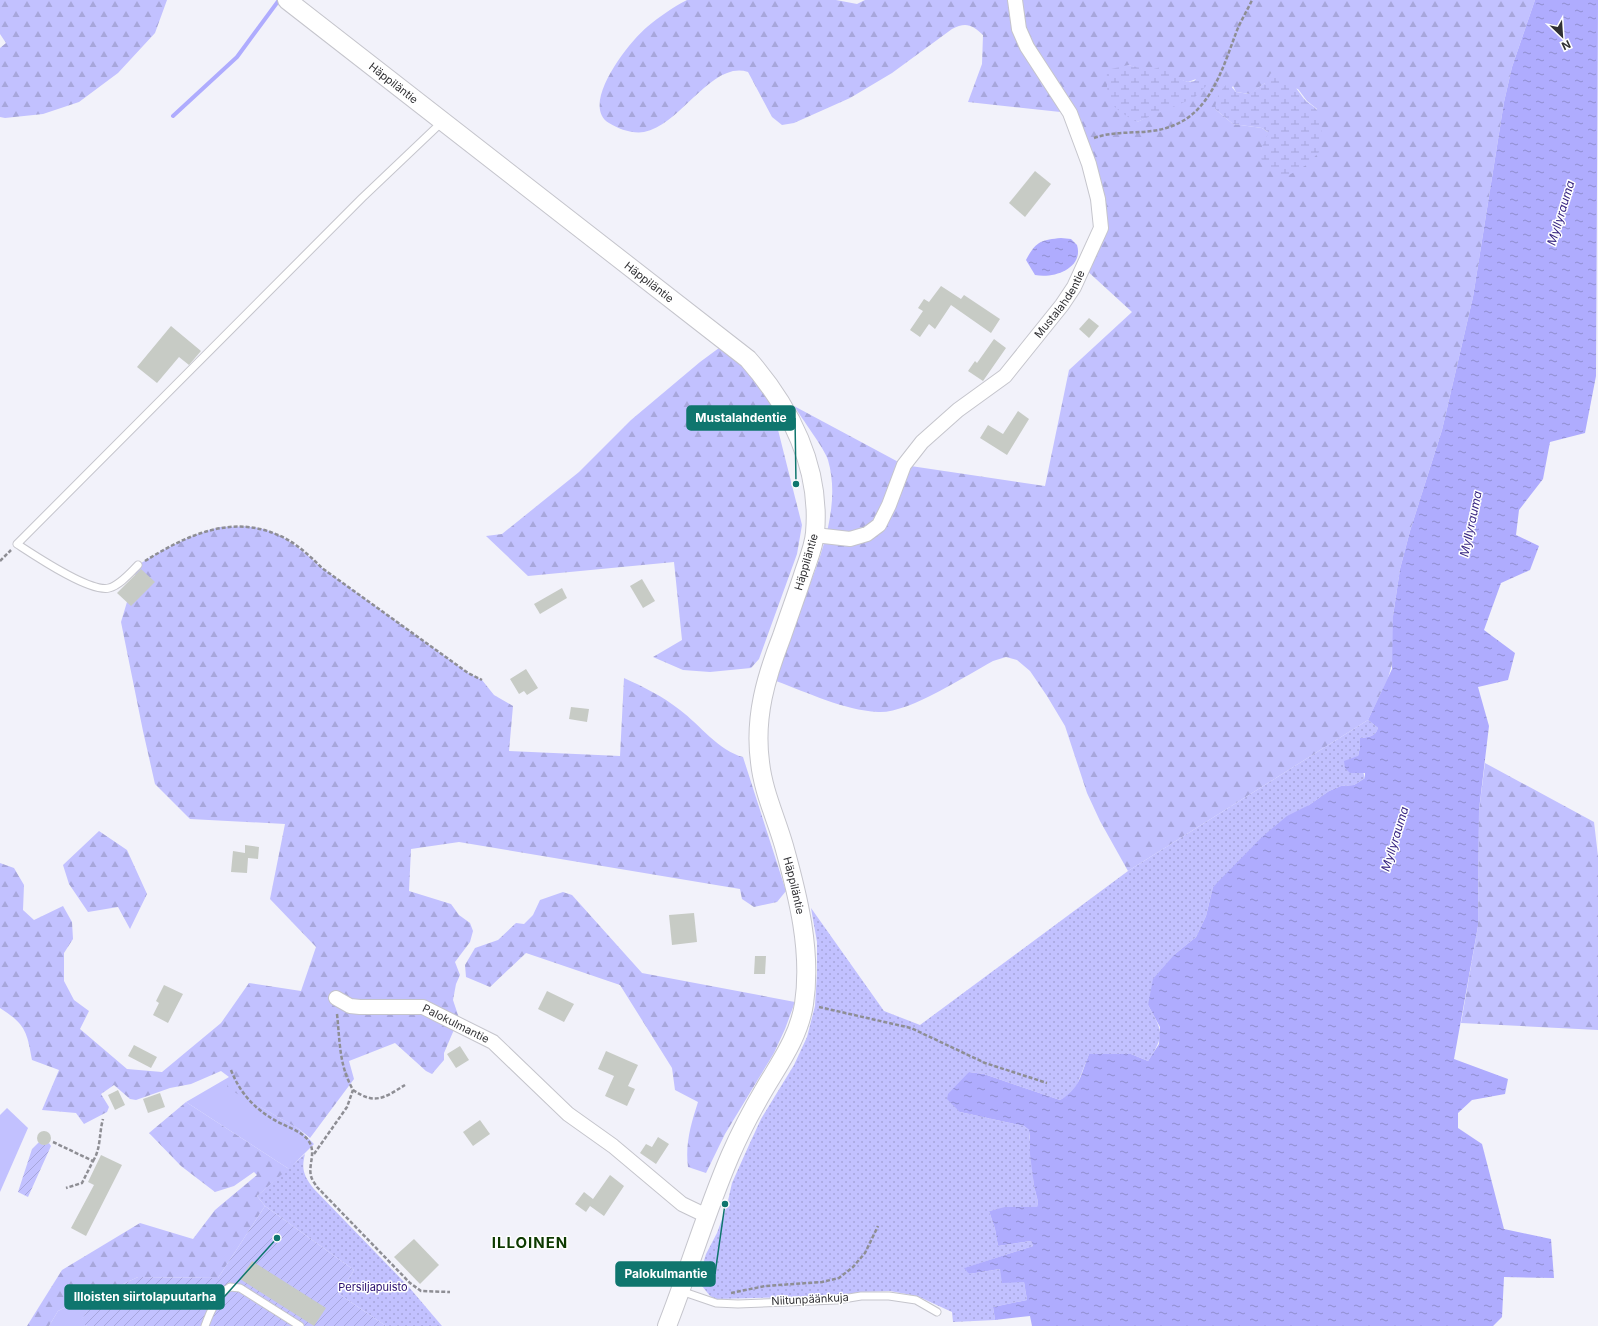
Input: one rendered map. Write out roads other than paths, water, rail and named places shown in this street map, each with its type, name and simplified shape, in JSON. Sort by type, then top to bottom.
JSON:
[{"type":"street","name":"Häppiläntie","points":[[287,0],[748,360],[768,382],[800,436],[816,505],[815,535],[760,702],[758,732],[759,761],[766,792],[784,845],[797,898],[805,942],[804,1004],[796,1032],[784,1059],[767,1085],[737,1140],[707,1216],[667,1326]]},
{"type":"street","name":"Mustalahdentie","points":[[815,535],[850,539],[867,534],[879,525],[889,505],[904,465],[922,442],[958,410],[1005,376],[1066,299],[1084,268],[1101,228],[1098,199],[1089,164],[1070,113],[1027,47],[1019,29],[1015,0]]},
{"type":"street","name":"Palokulmantie","points":[[336,998],[350,1006],[360,1008],[423,1007],[493,1042],[568,1114],[613,1146],[682,1204],[707,1216]]},
{"type":"lane","points":[[138,565],[118,584],[107,588],[86,584],[52,567],[17,544],[362,198],[443,121]]},
{"type":"lane","points":[[205,1326],[223,1291],[230,1287],[240,1288],[300,1326]]},
{"type":"lane","name":"Niitunpäänkuja","points":[[681,1291],[716,1302],[738,1304],[837,1300],[860,1296],[889,1296],[916,1300],[937,1312]]},
{"type":"water","name":"Myllyrauma","points":[[1535,0],[1598,0],[1596,376],[1585,433],[1550,442],[1543,479],[1519,510],[1516,535],[1539,546],[1530,570],[1501,583],[1484,630],[1515,653],[1508,680],[1478,687],[1489,726],[1479,810],[1478,926],[1454,1059],[1508,1079],[1505,1094],[1472,1100],[1458,1113],[1458,1128],[1482,1144],[1504,1229],[1551,1239],[1554,1278],[1504,1277],[1502,1317],[1493,1326],[1032,1326],[1030,1316],[995,1320],[993,1307],[1027,1300],[1024,1282],[1002,1283],[1000,1269],[969,1274],[964,1268],[1033,1246],[1031,1241],[998,1246],[995,1229],[989,1211],[1005,1207],[1037,1207],[1038,1202],[1034,1186],[1030,1154],[1029,1130],[1024,1126],[960,1112],[947,1099],[948,1094],[969,1072],[984,1074],[1060,1100],[1067,1096],[1076,1086],[1089,1054],[1131,1054],[1148,1061],[1159,1044],[1160,1027],[1148,1005],[1153,979],[1175,954],[1196,937],[1206,916],[1213,887],[1262,837],[1287,816],[1309,805],[1329,791],[1341,786],[1354,785],[1365,778],[1365,773],[1350,773],[1345,768],[1344,761],[1358,756],[1360,738],[1373,735],[1378,728],[1368,720],[1392,669],[1393,616],[1400,569],[1410,531],[1442,430],[1473,297],[1504,102],[1512,67]]},
{"type":"water","points":[[1061,238],[1071,239],[1077,245],[1078,253],[1072,266],[1066,270],[1051,275],[1035,275],[1026,260],[1033,249],[1036,245],[1044,241]]},
{"type":"waterway","points":[[173,116],[237,57],[279,0]]},
{"type":"place","name":"Mustalahdentie","points":[[796,484]]},
{"type":"place","name":"Palokulmantie","points":[[725,1204]]},
{"type":"place","name":"Illoisten siirtolapuutarha","points":[[277,1238]]},
{"type":"district","name":"ILLOINEN","points":[[530,1243]]},
{"type":"park label","name":"Persiljapuisto","points":[[373,1287]]}]
